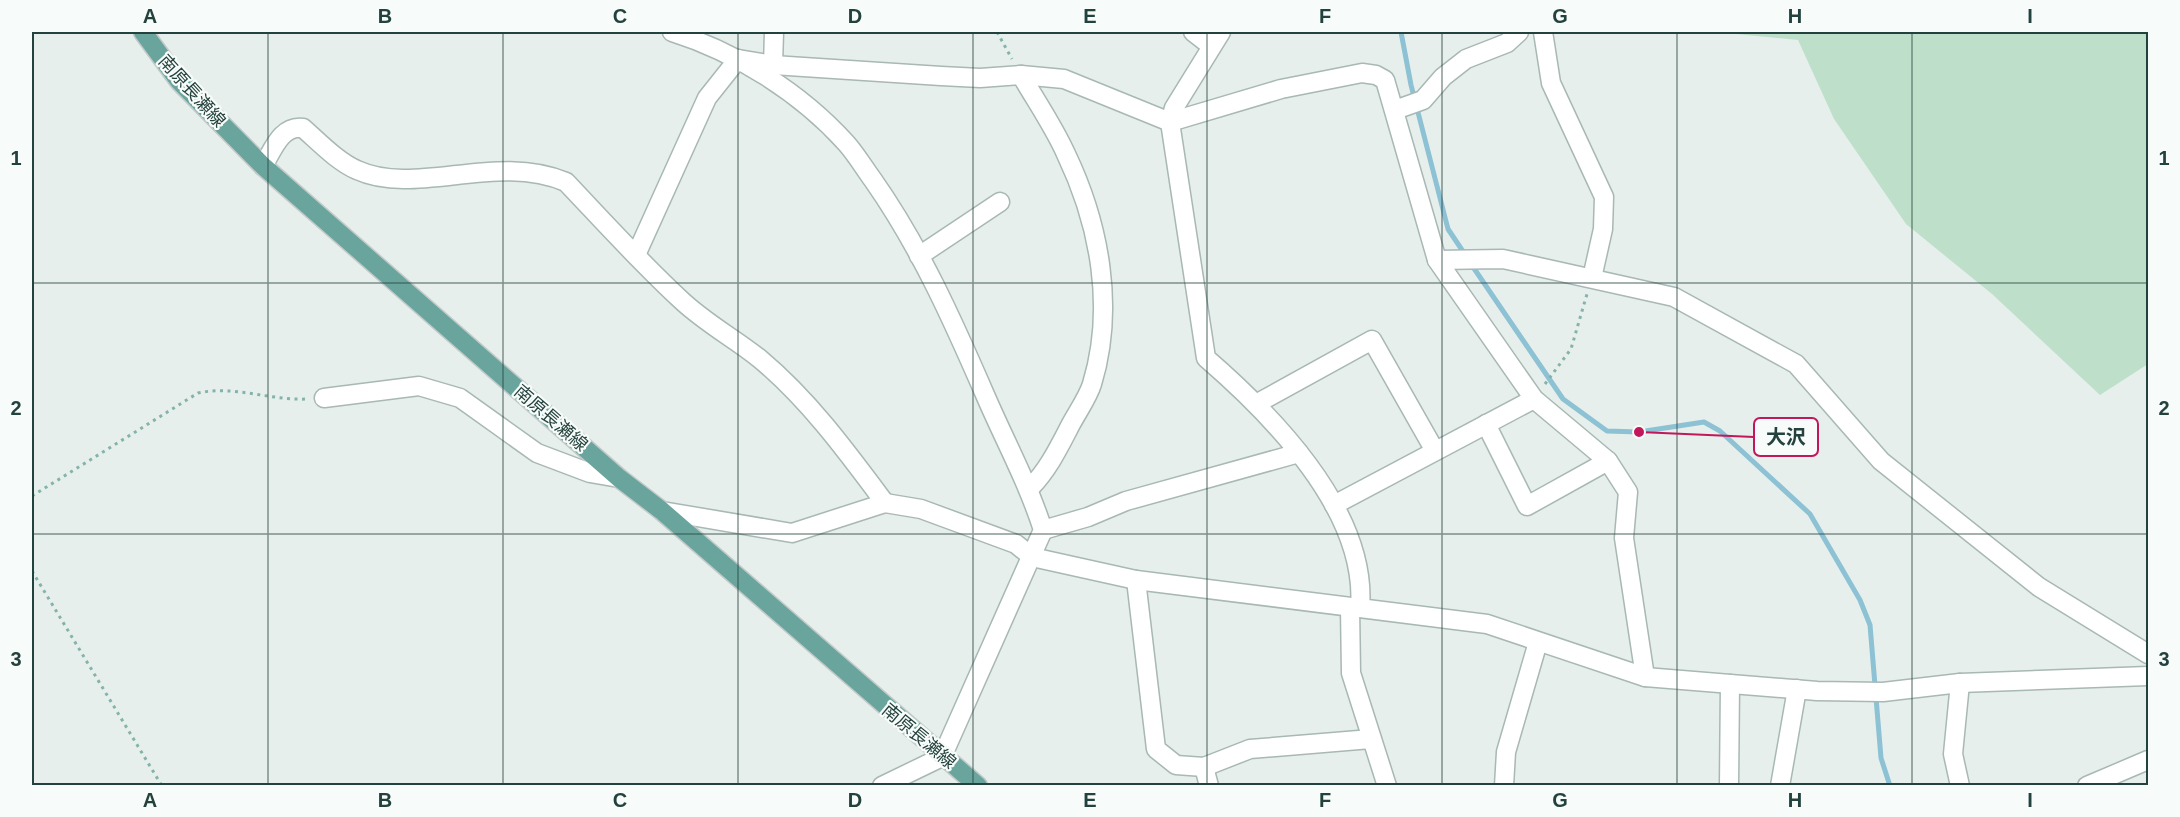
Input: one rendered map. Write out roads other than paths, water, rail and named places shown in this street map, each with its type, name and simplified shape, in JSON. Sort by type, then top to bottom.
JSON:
[{"type":"main road","name":"南原長瀬線","points":[[143,32],[179,81],[263,166],[619,478],[662,511],[978,786]]},
{"type":"street","points":[[672,32],[700,40],[738,59],[799,101],[847,143],[893,209],[946,306],[1004,438],[1030,488],[1043,530],[942,757],[882,786]]},
{"type":"street","points":[[773,65],[774,32]]},
{"type":"street","points":[[1193,32],[1216,39],[1174,108],[1170,122],[1206,358],[1256,404],[1299,453],[1334,505],[1352,540],[1355,608],[1351,673],[1388,786]]},
{"type":"street","points":[[1395,110],[1423,100],[1443,77],[1466,59],[1507,44],[1519,32]]},
{"type":"street","points":[[1543,32],[1551,83],[1604,196],[1603,229],[1592,278]]},
{"type":"street","points":[[636,255],[707,98],[738,59]]},
{"type":"street","points":[[738,59],[773,65],[950,77],[1021,75],[1064,79],[1170,122],[1281,89],[1362,73],[1376,75],[1385,80],[1437,260],[1534,399],[1608,461],[1628,492],[1624,538],[1645,677]]},
{"type":"street","points":[[1021,75],[1066,152],[1085,198],[1094,231],[1105,305],[1101,346],[1092,386],[1044,473],[1030,488]]},
{"type":"street","points":[[263,166],[282,134],[293,127],[303,128],[357,170],[391,178],[500,169],[547,174],[566,182],[681,300],[715,329],[758,358],[786,382],[840,442],[885,503]]},
{"type":"street","points":[[919,256],[1000,202]]},
{"type":"street","points":[[1437,260],[1503,259],[1674,297],[1796,364],[1881,461],[2039,587],[2148,654]]},
{"type":"street","points":[[1256,404],[1372,340],[1435,451]]},
{"type":"street","points":[[324,398],[419,386],[460,398],[537,453],[590,473],[619,478]]},
{"type":"street","points":[[1334,505],[1534,399]]},
{"type":"street","points":[[1486,424],[1527,506],[1608,461]]},
{"type":"street","points":[[1043,530],[1088,517],[1137,498],[1299,453]]},
{"type":"street","points":[[662,511],[792,532],[885,503],[921,509],[1016,544],[1032,557],[1136,580],[1487,624],[1645,677],[1797,689],[1883,692],[1960,683],[2148,676]]},
{"type":"street","points":[[1136,580],[1156,749],[1176,765],[1204,767],[1250,749],[1371,739]]},
{"type":"street","points":[[1504,786],[1506,752],[1538,642]]},
{"type":"street","points":[[1960,683],[1953,754],[1960,786]]},
{"type":"street","points":[[1729,786],[1730,684]]},
{"type":"street","points":[[1780,786],[1797,689]]},
{"type":"street","points":[[2087,786],[2148,760]]},
{"type":"street","points":[[1204,767],[1209,786]]},
{"type":"waterway","points":[[1401,32],[1411,85],[1448,229],[1466,256]]},
{"type":"waterway","points":[[1471,264],[1563,399],[1607,431],[1639,432],[1704,422],[1720,431],[1810,514],[1860,600],[1870,625],[1881,758],[1890,786]]},
{"type":"place","name":"大沢","points":[[1639,432]]}]
